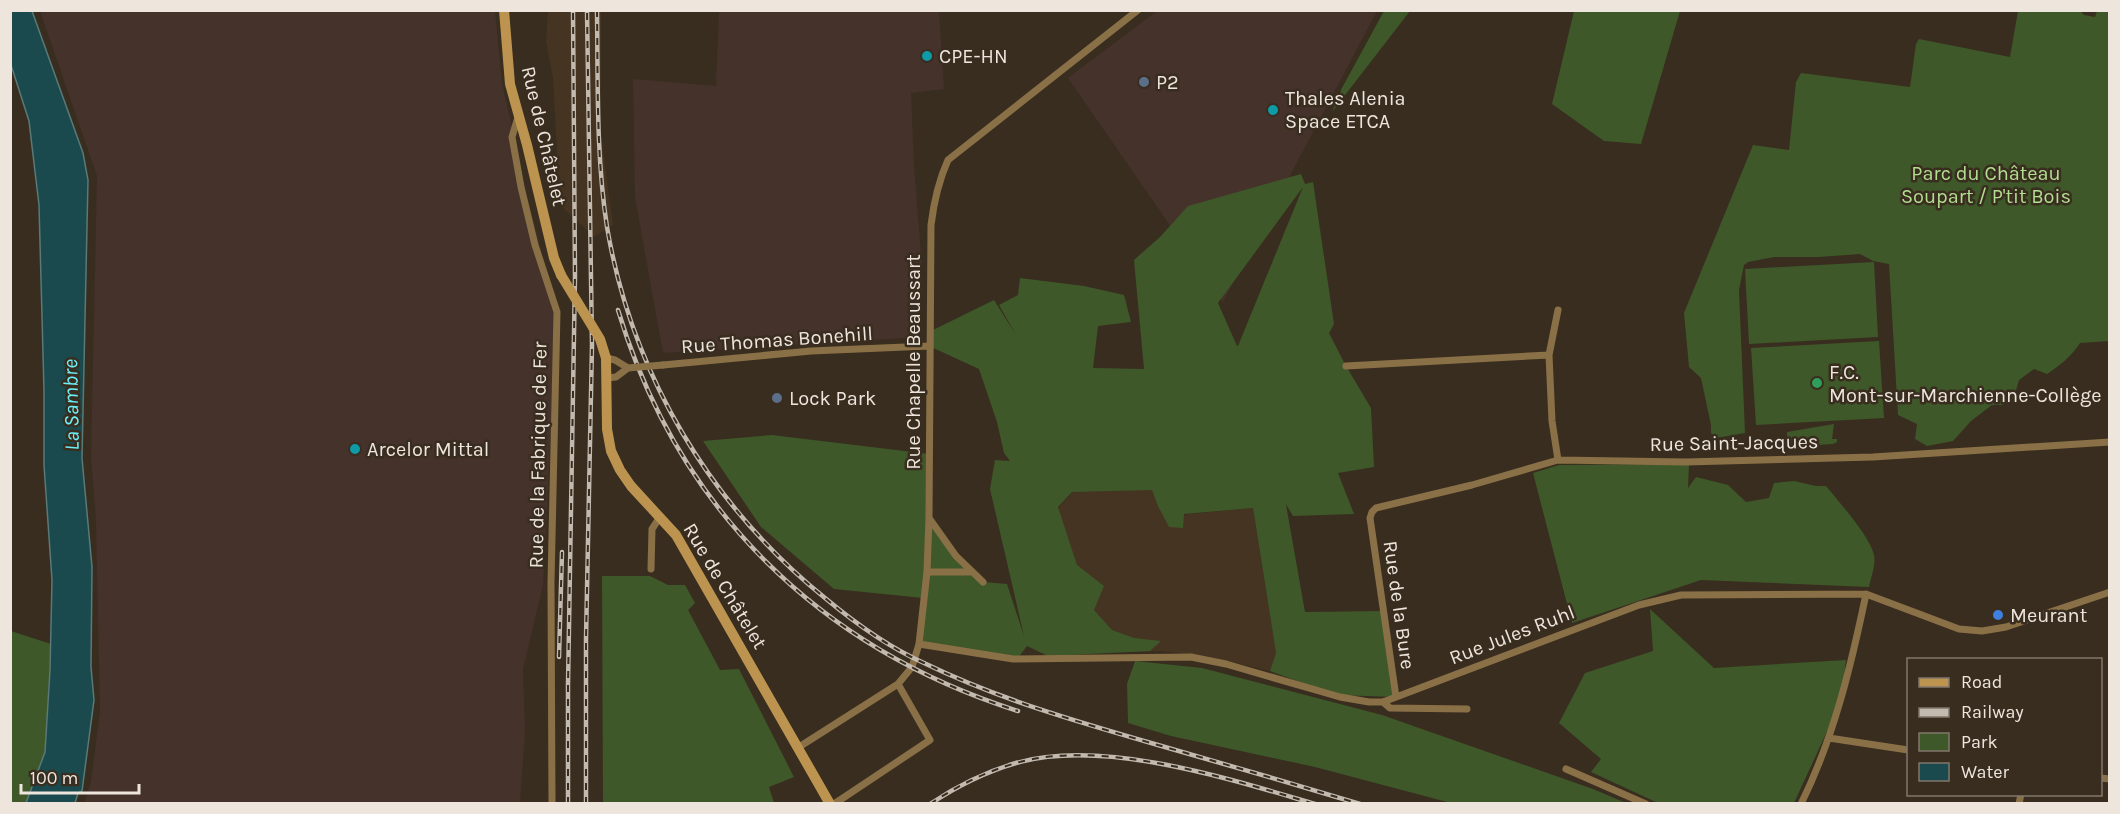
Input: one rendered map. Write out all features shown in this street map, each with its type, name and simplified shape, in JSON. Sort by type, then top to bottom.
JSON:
[{"type":"main road","name":"Rue de Châtelet","points":[[504,10],[510,84],[554,258],[561,275],[600,339],[606,358],[607,429],[611,451],[631,486],[676,535],[832,804]]},
{"type":"street","name":"Rue Chapelle Beaussart","points":[[799,747],[898,684],[912,667],[919,644],[927,572],[929,518],[931,225],[939,179],[948,160],[1138,10]]},
{"type":"street","name":"Rue de la Fabrique de Fer","points":[[519,114],[512,136],[521,187],[535,245],[557,312],[551,582],[552,804]]},
{"type":"street","points":[[1558,310],[1549,355],[1552,421],[1558,460]]},
{"type":"street","name":"Rue Thomas Bonehill","points":[[606,378],[616,378],[628,368],[811,351],[929,346]]},
{"type":"street","points":[[1346,366],[1549,355]]},
{"type":"street","name":"Rue Thomas Bonehill","points":[[606,358],[615,360],[628,368]]},
{"type":"street","name":"Rue Saint-Jacques","points":[[1370,518],[1376,508],[1472,485],[1558,460],[1686,462],[1873,457],[2109,442]]},
{"type":"street","points":[[651,568],[652,529],[660,517]]},
{"type":"street","points":[[929,518],[956,556],[983,582]]},
{"type":"street","name":"Rue de la Bure","points":[[1370,518],[1396,697]]},
{"type":"street","points":[[927,572],[972,572]]},
{"type":"street","name":"Rue Jules Ruhl","points":[[919,644],[1013,659],[1191,657],[1226,664],[1340,696],[1369,702],[1383,702],[1660,598],[1681,594],[1866,594],[1959,629],[1982,631],[2006,627],[2109,592]]},
{"type":"street","points":[[1801,804],[1829,738],[1850,668],[1866,594]]},
{"type":"street","points":[[832,804],[930,740],[898,684]]},
{"type":"street","points":[[1383,702],[1390,708],[1467,709]]},
{"type":"street","points":[[1829,738],[1907,750]]},
{"type":"street","points":[[1566,769],[1646,804]]},
{"type":"shaded area","points":[[548,10],[601,11],[601,136],[613,225],[594,237],[560,205],[553,79],[546,41]]},
{"type":"shaded area","points":[[40,11],[495,11],[502,83],[527,196],[553,297],[553,383],[543,585],[523,669],[525,731],[520,803],[84,803],[91,782],[100,711],[96,520],[91,458],[97,176]]},
{"type":"shaded area","points":[[719,11],[939,11],[944,89],[911,93],[922,267],[920,337],[663,353],[635,197],[633,79],[716,86]]},
{"type":"shaded area","name":"Thales Alenia Space ETCA","points":[[1157,11],[1377,11],[1223,302],[1068,78]]},
{"type":"shaded area","points":[[1151,484],[1170,521],[1188,514],[1253,508],[1276,653],[1270,671],[1205,656],[1161,651],[1132,652],[1103,638],[1058,521],[1059,507],[1072,493],[1082,487]]},
{"type":"green space","points":[[1384,11],[1410,11],[1332,112],[1342,88]]},
{"type":"green space","points":[[1574,11],[1680,11],[1641,144],[1604,141],[1552,104]]},
{"type":"green space","name":"Parc du Château Soupart / P'tit Bois","points":[[2018,11],[2080,11],[2084,15],[2095,17],[2097,11],[2109,11],[2109,341],[2080,343],[2065,360],[2047,374],[2034,369],[2019,380],[2014,398],[2002,405],[1992,405],[1971,421],[1953,441],[1927,446],[1915,439],[1917,424],[1898,415],[1889,264],[1873,261],[1860,254],[1774,257],[1748,262],[1744,265],[1739,290],[1745,433],[1716,438],[1711,433],[1701,378],[1689,367],[1684,313],[1753,145],[1789,150],[1796,82],[1801,73],[1910,87],[1916,44],[1919,39],[2010,57]]},
{"type":"green space","points":[[1301,174],[1305,184],[1313,182],[1334,324],[1329,333],[1371,408],[1374,467],[1338,473],[1354,514],[1293,516],[1286,504],[1305,612],[1383,611],[1396,697],[1335,695],[1270,671],[1276,653],[1253,508],[1184,514],[1183,528],[1169,527],[1152,490],[1072,492],[1058,507],[1077,565],[1104,586],[1094,610],[1112,630],[1134,638],[1161,641],[1150,651],[1048,656],[1027,646],[1017,659],[919,644],[923,598],[834,589],[761,527],[703,441],[772,435],[929,454],[928,523],[983,582],[1007,584],[1024,636],[990,489],[995,460],[1010,461],[1004,453],[997,422],[979,369],[929,346],[929,332],[994,300],[1016,335],[999,305],[1018,295],[1020,278],[1084,286],[1124,295],[1131,322],[1098,326],[1093,368],[1144,369],[1134,260],[1160,237],[1188,206]],"holes":[[[1303,187],[1238,346],[1218,303]]]},
{"type":"green space","name":"F.C. Mont-sur-Marchienne-Collège","points":[[1874,262],[1878,337],[1749,344],[1745,269]]},
{"type":"green space","name":"F.C. Mont-sur-Marchienne-Collège","points":[[1879,341],[1884,418],[1756,425],[1751,348]]},
{"type":"green space","points":[[1834,424],[1832,439],[1837,439],[1837,442],[1833,444],[1787,447],[1787,432]]},
{"type":"green space","points":[[1689,464],[1688,488],[1696,477],[1728,485],[1746,502],[1769,498],[1774,483],[1794,481],[1826,486],[1853,519],[1871,547],[1874,563],[1869,587],[1701,580],[1572,623],[1533,473],[1559,465]]},
{"type":"green space","points":[[602,576],[650,576],[668,585],[685,585],[695,603],[688,610],[720,670],[739,669],[794,777],[769,787],[774,803],[603,803]]},
{"type":"green space","points":[[1650,609],[1714,668],[1846,660],[1841,701],[1794,803],[1658,803],[1591,772],[1601,759],[1559,723],[1585,673],[1653,651]]},
{"type":"green space","points":[[11,631],[51,644],[45,752],[26,803],[11,804]]},
{"type":"green space","points":[[1135,661],[1202,668],[1382,715],[1593,789],[1626,803],[1451,803],[1315,767],[1171,736],[1128,723],[1127,684]]},
{"type":"water","name":"La Sambre","points":[[10,11],[32,11],[83,153],[88,180],[82,458],[92,567],[91,667],[94,700],[82,791],[78,793],[75,803],[26,803],[45,752],[52,580],[44,465],[39,205],[29,121],[11,65]]},
{"type":"railway","points":[[568,804],[575,276],[573,10]]},
{"type":"railway","points":[[586,804],[586,639],[592,345],[587,10]]},
{"type":"railway","points":[[597,10],[598,119],[603,200],[619,281],[635,334],[682,433],[712,479],[746,521],[784,561],[825,598],[872,634],[911,657],[952,676],[1009,699],[1068,718],[1360,804]]},
{"type":"railway","points":[[618,310],[644,382],[678,448],[719,508],[766,562],[820,609],[880,650],[946,684],[1018,711]]},
{"type":"railway","points":[[559,657],[562,552]]},
{"type":"railway","points":[[930,804],[972,780],[1016,763],[1050,757],[1087,755],[1126,758],[1206,773],[1315,804]]},
{"type":"place","name":"CPE-HN","points":[[927,56]]},
{"type":"place","name":"P2","points":[[1144,82]]},
{"type":"place","name":"Thales Alenia Space ETCA","points":[[1273,110]]},
{"type":"place","name":"F.C. Mont-sur-Marchienne-Collège","points":[[1817,383]]},
{"type":"place","name":"Lock Park","points":[[777,398]]},
{"type":"place","name":"Arcelor Mittal","points":[[355,449]]},
{"type":"place","name":"Meurant","points":[[1998,615]]}]
